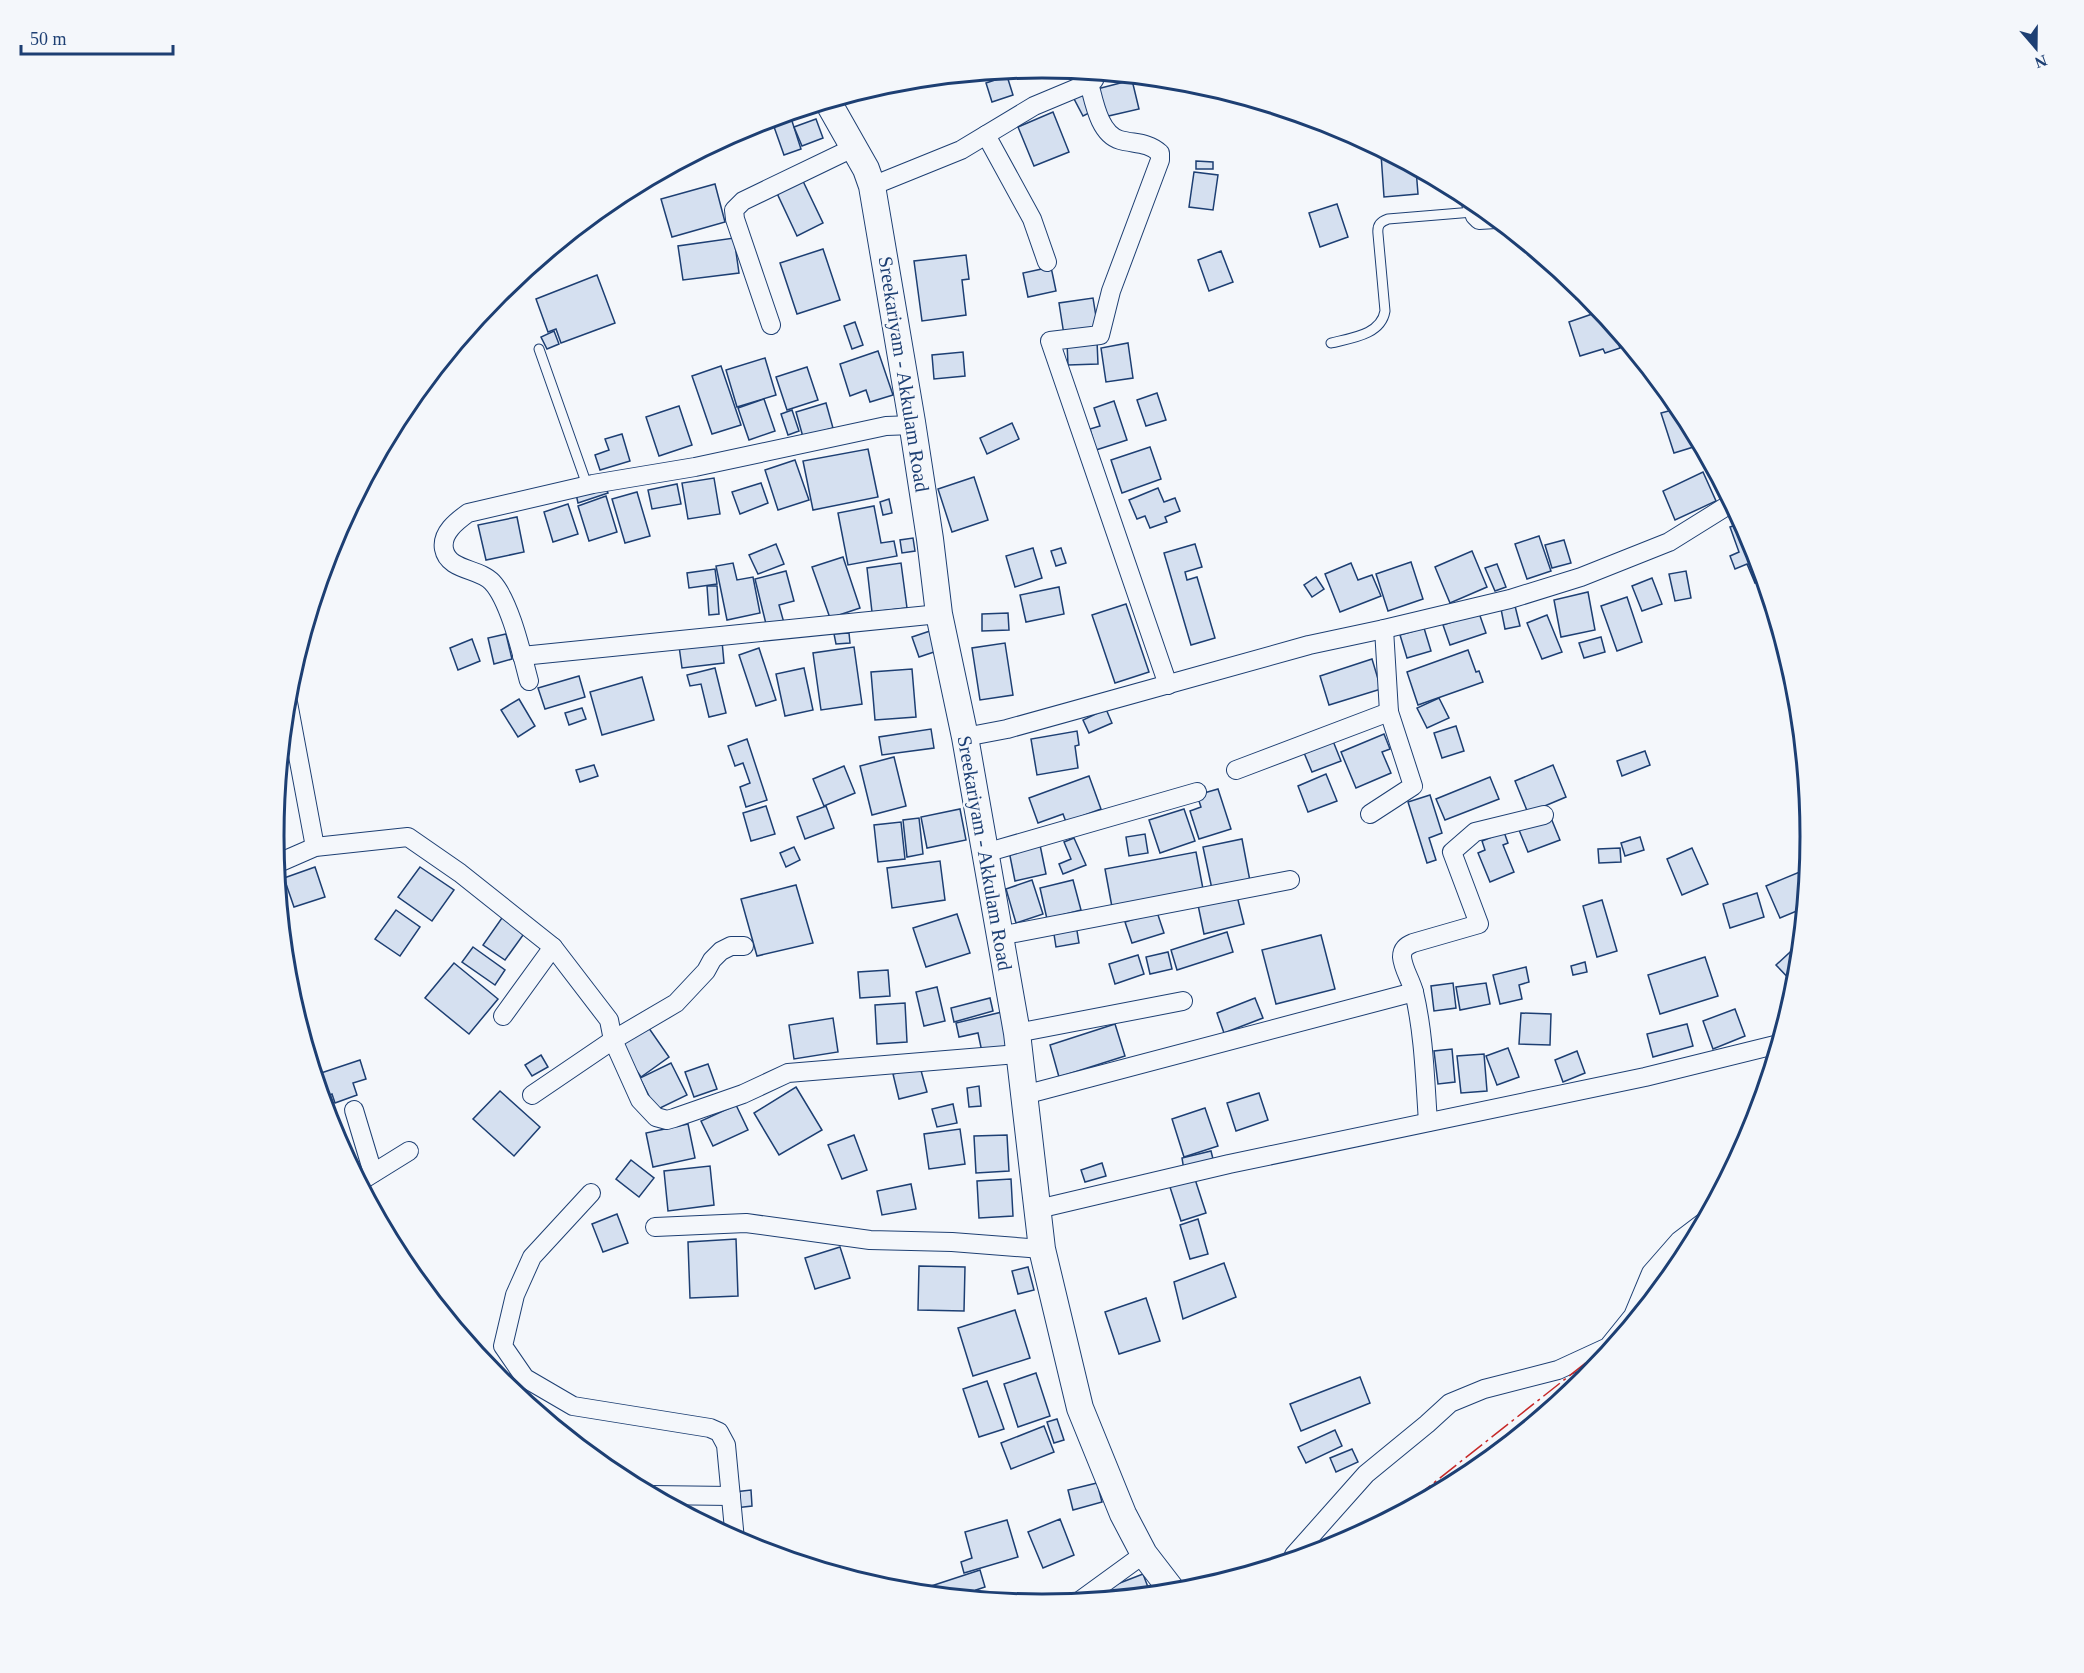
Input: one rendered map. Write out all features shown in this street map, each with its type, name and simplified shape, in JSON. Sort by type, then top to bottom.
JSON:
[{"type":"main road","name":"Sreekariyam - Akkulam Road","points":[[831,108],[866,169],[872,186],[913,425],[939,614],[965,737],[1018,1044],[1042,1249],[1080,1408],[1123,1514],[1144,1554],[1167,1584]]},
{"type":"street","points":[[872,186],[961,150],[1035,106],[1089,80]]},
{"type":"street","points":[[1093,80],[1100,120],[1110,134],[1118,140],[1152,146],[1160,153],[1160,160],[1111,291],[1100,336],[1050,341],[1168,685]]},
{"type":"street","points":[[986,135],[1024,204],[1047,262]]},
{"type":"street","points":[[771,325],[735,219],[734,210],[743,201],[853,148]]},
{"type":"street","points":[[529,681],[504,602],[493,583],[485,576],[457,565],[446,555],[443,547],[453,523],[468,513],[587,485],[695,466],[886,426],[913,425]]},
{"type":"street","points":[[965,737],[1007,729],[1309,645],[1510,599],[1581,578],[1669,542],[1725,507]]},
{"type":"street","points":[[522,656],[939,614]]},
{"type":"street","points":[[1370,814],[1413,786],[1389,712],[1384,629]]},
{"type":"street","points":[[1236,770],[1389,712]]},
{"type":"street","points":[[292,724],[315,847]]},
{"type":"street","points":[[985,853],[1197,792]]},
{"type":"street","points":[[1428,1122],[1421,1037],[1414,992],[1402,952],[1405,947],[1413,943],[1479,924],[1452,852],[1475,832],[1544,815]]},
{"type":"street","points":[[284,860],[315,847],[408,837],[460,873],[553,946],[609,1020],[613,1040],[640,1100],[656,1117],[667,1119],[743,1094],[788,1073],[1018,1044],[1183,1000]]},
{"type":"street","points":[[999,936],[1290,880]]},
{"type":"street","points":[[503,1016],[553,946]]},
{"type":"street","points":[[532,1095],[613,1040],[676,1003],[721,951],[731,946],[744,946]]},
{"type":"street","points":[[1024,1095],[1414,992]]},
{"type":"street","points":[[1038,1209],[1229,1164],[1645,1077],[1771,1046]]},
{"type":"street","points":[[354,1110],[366,1177],[409,1151]]},
{"type":"street","points":[[591,1193],[532,1257],[515,1295],[503,1346],[525,1378],[573,1406],[710,1428],[719,1432],[726,1445],[734,1529]]},
{"type":"street","points":[[656,1227],[746,1223],[870,1240],[952,1242],[1042,1249]]},
{"type":"street","points":[[1637,1307],[1651,1272],[1688,1235]]},
{"type":"street","points":[[1298,1550],[1366,1474],[1428,1424],[1450,1403],[1484,1389],[1558,1370],[1598,1351]]},
{"type":"street","points":[[667,1495],[730,1496]]},
{"type":"street","points":[[1090,1593],[1144,1554]]},
{"type":"lane","points":[[1330,343],[1375,330],[1384,319],[1377,226],[1388,219],[1463,206]]},
{"type":"lane","points":[[539,349],[587,485]]},
{"type":"building","points":[[1008,79],[1013,95],[992,102],[986,83]]},
{"type":"building","points":[[1122,82],[1133,83],[1139,109],[1104,117],[1097,89]]},
{"type":"building","points":[[1082,88],[1093,111],[1083,116],[1071,93]]},
{"type":"building","points":[[1053,112],[1069,152],[1034,166],[1018,127]]},
{"type":"building","points":[[816,119],[823,138],[802,146],[794,127]]},
{"type":"building","points":[[792,120],[801,149],[784,155],[774,127]]},
{"type":"building","points":[[1381,158],[1417,178],[1418,194],[1384,197]]},
{"type":"building","points":[[1196,161],[1213,162],[1213,169],[1196,169]]},
{"type":"building","points":[[1194,172],[1218,175],[1213,210],[1189,207]]},
{"type":"building","points":[[801,177],[823,223],[797,236],[775,189]]},
{"type":"building","points":[[715,184],[725,222],[672,237],[661,199]]},
{"type":"building","points":[[1337,204],[1348,237],[1320,247],[1309,213]]},
{"type":"building","points":[[734,238],[739,273],[683,280],[678,246]]},
{"type":"building","points":[[823,249],[840,300],[797,314],[780,263]]},
{"type":"building","points":[[1221,251],[1233,282],[1209,291],[1198,260]]},
{"type":"building","points":[[966,255],[969,279],[962,280],[966,315],[922,321],[914,261]]},
{"type":"building","points":[[1051,267],[1056,291],[1028,297],[1023,273]]},
{"type":"building","points":[[597,275],[615,323],[561,343],[556,329],[548,332],[536,299]]},
{"type":"building","points":[[1093,298],[1098,329],[1064,335],[1059,303]]},
{"type":"building","points":[[1591,314],[1620,348],[1605,353],[1603,349],[1580,356],[1569,322]]},
{"type":"building","points":[[855,322],[863,345],[852,349],[844,326]]},
{"type":"building","points":[[554,331],[559,344],[547,349],[541,337]]},
{"type":"building","points":[[1097,341],[1098,364],[1068,365],[1067,342]]},
{"type":"building","points":[[1128,343],[1133,378],[1106,382],[1101,348]]},
{"type":"building","points":[[878,351],[893,395],[870,402],[866,390],[850,396],[840,364]]},
{"type":"building","points":[[963,352],[965,376],[934,379],[932,355]]},
{"type":"building","points":[[765,358],[776,395],[737,407],[726,370]]},
{"type":"building","points":[[721,366],[741,425],[712,434],[692,376]]},
{"type":"building","points":[[807,367],[818,400],[787,410],[776,377]]},
{"type":"building","points":[[1157,393],[1166,420],[1146,426],[1137,400]]},
{"type":"building","points":[[764,399],[775,431],[749,440],[738,408]]},
{"type":"building","points":[[1114,401],[1127,440],[1096,450],[1090,429],[1100,426],[1094,408]]},
{"type":"building","points":[[826,403],[833,428],[803,437],[796,412]]},
{"type":"building","points":[[679,406],[692,445],[659,456],[646,417]]},
{"type":"building","points":[[792,410],[799,431],[788,435],[781,414]]},
{"type":"building","points":[[1670,411],[1693,447],[1674,453],[1661,413]]},
{"type":"building","points":[[1012,423],[1019,439],[987,454],[980,438]]},
{"type":"building","points":[[622,434],[630,461],[600,470],[595,455],[609,450],[605,439]]},
{"type":"building","points":[[1150,447],[1161,479],[1122,493],[1111,460]]},
{"type":"building","points":[[868,449],[878,497],[813,510],[803,461]]},
{"type":"building","points":[[795,460],[809,500],[778,510],[765,470]]},
{"type":"building","points":[[1703,472],[1716,501],[1675,520],[1663,491]]},
{"type":"building","points":[[974,477],[988,520],[952,532],[938,489]]},
{"type":"building","points":[[714,478],[720,514],[688,519],[682,483]]},
{"type":"building","points":[[761,483],[768,503],[740,514],[732,492]]},
{"type":"building","points":[[677,484],[681,504],[652,509],[648,490]]},
{"type":"building","points":[[605,485],[608,493],[578,503],[576,494]]},
{"type":"building","points":[[1158,488],[1164,502],[1175,498],[1180,511],[1165,517],[1167,522],[1150,528],[1145,516],[1137,519],[1129,500]]},
{"type":"building","points":[[637,492],[650,536],[625,543],[612,499]]},
{"type":"building","points":[[606,496],[617,532],[589,541],[578,506]]},
{"type":"building","points":[[889,499],[892,513],[883,515],[880,502]]},
{"type":"building","points":[[568,504],[578,534],[553,542],[544,512]]},
{"type":"building","points":[[874,506],[881,543],[894,541],[897,556],[848,565],[838,513]]},
{"type":"building","points":[[517,517],[524,552],[486,560],[478,525]]},
{"type":"building","points":[[1734,526],[1756,583],[1747,564],[1735,569],[1730,556],[1739,552],[1730,527]]},
{"type":"building","points":[[1539,536],[1551,571],[1527,579],[1515,544]]},
{"type":"building","points":[[913,538],[915,551],[902,553],[900,540]]},
{"type":"building","points":[[1564,540],[1571,563],[1552,568],[1545,545]]},
{"type":"building","points":[[776,544],[784,564],[758,574],[749,555]]},
{"type":"building","points":[[1195,544],[1202,567],[1185,572],[1187,580],[1197,577],[1215,638],[1191,645],[1164,553]]},
{"type":"building","points":[[1033,548],[1042,578],[1015,587],[1006,556]]},
{"type":"building","points":[[1061,548],[1066,563],[1056,566],[1051,551]]},
{"type":"building","points":[[1472,551],[1487,587],[1450,603],[1435,567]]},
{"type":"building","points":[[843,557],[860,608],[830,618],[812,567]]},
{"type":"building","points":[[1411,562],[1423,599],[1388,611],[1376,574]]},
{"type":"building","points":[[733,563],[737,580],[753,577],[760,613],[727,620],[716,566]]},
{"type":"building","points":[[901,563],[907,608],[872,612],[867,568]]},
{"type":"building","points":[[1351,563],[1358,580],[1372,575],[1381,596],[1340,612],[1325,574]]},
{"type":"building","points":[[1497,564],[1506,587],[1495,591],[1485,568]]},
{"type":"building","points":[[715,569],[717,584],[689,588],[687,573]]},
{"type":"building","points":[[786,571],[794,601],[779,605],[784,623],[767,628],[755,579]]},
{"type":"building","points":[[1686,571],[1691,598],[1675,601],[1669,574]]},
{"type":"building","points":[[1316,577],[1324,589],[1312,597],[1304,585]]},
{"type":"building","points":[[1652,578],[1662,604],[1642,611],[1632,586]]},
{"type":"building","points":[[707,586],[717,586],[719,614],[709,615]]},
{"type":"building","points":[[1059,587],[1064,614],[1026,622],[1020,595]]},
{"type":"building","points":[[1588,592],[1595,630],[1561,637],[1554,600]]},
{"type":"building","points":[[1627,597],[1642,642],[1617,651],[1601,606]]},
{"type":"building","points":[[1126,604],[1149,672],[1115,683],[1092,615]]},
{"type":"building","points":[[1515,606],[1520,626],[1505,629],[1501,609]]},
{"type":"building","points":[[1008,613],[1009,630],[982,631],[982,614]]},
{"type":"building","points":[[1479,613],[1486,633],[1450,645],[1443,625]]},
{"type":"building","points":[[1547,615],[1562,652],[1542,659],[1527,623]]},
{"type":"building","points":[[1424,628],[1431,651],[1407,658],[1400,635]]},
{"type":"building","points":[[930,631],[937,651],[919,657],[912,637]]},
{"type":"building","points":[[849,633],[850,643],[836,644],[834,634]]},
{"type":"building","points":[[506,634],[512,659],[494,664],[488,638]]},
{"type":"building","points":[[1601,637],[1605,652],[1584,658],[1579,643]]},
{"type":"building","points":[[472,639],[480,661],[458,670],[450,648]]},
{"type":"building","points":[[722,641],[724,663],[682,668],[679,646]]},
{"type":"building","points":[[1005,643],[1013,695],[980,700],[972,648]]},
{"type":"building","points":[[854,647],[862,704],[821,710],[813,653]]},
{"type":"building","points":[[759,648],[776,700],[756,706],[739,655]]},
{"type":"building","points":[[1468,650],[1476,672],[1479,671],[1483,682],[1418,705],[1407,672]]},
{"type":"building","points":[[1372,659],[1381,689],[1329,705],[1320,676]]},
{"type":"building","points":[[715,668],[726,713],[709,717],[701,684],[690,686],[687,675]]},
{"type":"building","points":[[804,668],[813,710],[785,716],[776,674]]},
{"type":"building","points":[[912,669],[916,717],[875,720],[871,672]]},
{"type":"building","points":[[579,676],[585,697],[545,709],[538,688]]},
{"type":"building","points":[[642,677],[654,720],[602,735],[590,692]]},
{"type":"building","points":[[1439,698],[1449,718],[1427,728],[1417,708]]},
{"type":"building","points":[[519,699],[535,726],[518,737],[501,710]]},
{"type":"building","points":[[582,708],[586,719],[569,725],[565,713]]},
{"type":"building","points":[[1106,709],[1112,723],[1089,733],[1083,720]]},
{"type":"building","points":[[1456,726],[1464,751],[1442,758],[1434,733]]},
{"type":"building","points":[[931,729],[934,748],[882,755],[879,737]]},
{"type":"building","points":[[1077,731],[1079,745],[1075,746],[1078,768],[1037,775],[1031,739]]},
{"type":"building","points":[[1384,734],[1390,749],[1382,752],[1391,773],[1356,788],[1341,752]]},
{"type":"building","points":[[1331,736],[1341,761],[1312,772],[1302,748]]},
{"type":"building","points":[[747,739],[767,800],[746,807],[740,787],[750,783],[743,763],[735,766],[728,746]]},
{"type":"building","points":[[1645,751],[1650,765],[1622,776],[1617,761]]},
{"type":"building","points":[[894,757],[906,806],[872,815],[860,766]]},
{"type":"building","points":[[594,765],[598,776],[580,782],[576,770]]},
{"type":"building","points":[[1553,765],[1566,797],[1528,813],[1515,781]]},
{"type":"building","points":[[844,766],[855,793],[824,806],[813,779]]},
{"type":"building","points":[[1326,774],[1337,801],[1308,812],[1298,786]]},
{"type":"building","points":[[1089,776],[1101,809],[1066,822],[1063,814],[1038,823],[1029,798]]},
{"type":"building","points":[[1490,777],[1499,799],[1445,820],[1436,799]]},
{"type":"building","points":[[1218,789],[1231,829],[1199,839],[1190,811],[1201,807],[1197,795]]},
{"type":"building","points":[[1430,795],[1442,833],[1429,838],[1436,860],[1427,863],[1408,802]]},
{"type":"building","points":[[766,806],[775,834],[751,841],[743,813]]},
{"type":"building","points":[[826,806],[834,828],[805,839],[797,817]]},
{"type":"building","points":[[960,809],[966,840],[927,848],[921,817]]},
{"type":"building","points":[[1184,809],[1195,841],[1160,853],[1149,820]]},
{"type":"building","points":[[919,818],[923,854],[907,857],[903,820]]},
{"type":"building","points":[[1551,818],[1560,840],[1528,852],[1519,830]]},
{"type":"building","points":[[901,822],[905,859],[878,862],[874,825]]},
{"type":"building","points":[[1504,832],[1508,843],[1503,845],[1514,872],[1490,882],[1478,853],[1485,850],[1482,841]]},
{"type":"building","points":[[1145,834],[1148,853],[1129,856],[1126,837]]},
{"type":"building","points":[[1640,837],[1644,850],[1625,856],[1621,843]]},
{"type":"building","points":[[1074,838],[1086,865],[1063,874],[1059,864],[1071,859],[1064,842]]},
{"type":"building","points":[[1242,839],[1250,881],[1212,889],[1203,847]]},
{"type":"building","points":[[1040,845],[1046,874],[1015,881],[1009,851]]},
{"type":"building","points":[[794,847],[800,860],[786,867],[780,853]]},
{"type":"building","points":[[1620,848],[1621,862],[1599,863],[1598,849]]},
{"type":"building","points":[[1692,848],[1708,884],[1682,895],[1667,859]]},
{"type":"building","points":[[1196,852],[1203,889],[1112,907],[1105,869]]},
{"type":"building","points":[[940,861],[945,900],[892,908],[887,868]]},
{"type":"building","points":[[315,867],[325,897],[294,907],[285,878]]},
{"type":"building","points":[[420,867],[454,890],[432,921],[398,897]]},
{"type":"building","points":[[1799,872],[1796,911],[1780,918],[1766,886]]},
{"type":"building","points":[[1032,880],[1043,914],[1016,923],[1006,889]]},
{"type":"building","points":[[1073,880],[1081,910],[1047,919],[1040,888]]},
{"type":"building","points":[[796,885],[813,943],[757,956],[741,899]]},
{"type":"building","points":[[1757,893],[1764,917],[1730,928],[1723,904]]},
{"type":"building","points":[[1237,896],[1244,924],[1204,934],[1198,905]]},
{"type":"building","points":[[1602,900],[1617,951],[1597,957],[1583,906]]},
{"type":"building","points":[[396,910],[420,927],[400,956],[375,939]]},
{"type":"building","points":[[1157,912],[1164,933],[1132,943],[1125,922]]},
{"type":"building","points":[[957,914],[970,953],[926,967],[913,928]]},
{"type":"building","points":[[504,915],[526,931],[505,960],[483,945]]},
{"type":"building","points":[[1076,925],[1079,943],[1056,947],[1053,928]]},
{"type":"building","points":[[1227,932],[1233,952],[1177,970],[1171,950]]},
{"type":"building","points":[[1321,935],[1335,989],[1276,1004],[1262,950]]},
{"type":"building","points":[[473,947],[505,970],[495,985],[462,962]]},
{"type":"building","points":[[1792,951],[1787,977],[1776,965]]},
{"type":"building","points":[[1168,952],[1172,969],[1150,974],[1146,957]]},
{"type":"building","points":[[1138,955],[1144,974],[1115,984],[1109,964]]},
{"type":"building","points":[[1705,957],[1718,996],[1660,1014],[1648,975]]},
{"type":"building","points":[[1585,962],[1587,972],[1573,975],[1571,966]]},
{"type":"building","points":[[454,963],[498,999],[469,1034],[425,998]]},
{"type":"building","points":[[1526,967],[1529,982],[1519,985],[1522,999],[1500,1004],[1493,975]]},
{"type":"building","points":[[888,970],[890,996],[860,998],[858,972]]},
{"type":"building","points":[[1453,983],[1456,1008],[1434,1011],[1431,986]]},
{"type":"building","points":[[1486,983],[1490,1004],[1460,1010],[1456,987]]},
{"type":"building","points":[[937,987],[945,1021],[924,1026],[916,992]]},
{"type":"building","points":[[990,998],[993,1011],[954,1022],[951,1008]]},
{"type":"building","points":[[1255,998],[1263,1018],[1224,1033],[1217,1013]]},
{"type":"building","points":[[905,1003],[907,1042],[877,1044],[875,1005]]},
{"type":"building","points":[[1735,1009],[1745,1036],[1713,1049],[1703,1021]]},
{"type":"building","points":[[1002,1012],[1010,1045],[982,1052],[978,1033],[959,1037],[956,1023]]},
{"type":"building","points":[[1521,1013],[1551,1014],[1550,1045],[1519,1044]]},
{"type":"building","points":[[833,1018],[838,1052],[794,1059],[789,1025]]},
{"type":"building","points":[[646,1024],[669,1057],[641,1077],[618,1044]]},
{"type":"building","points":[[1115,1024],[1125,1056],[1059,1077],[1050,1045]]},
{"type":"building","points":[[1687,1024],[1693,1046],[1653,1057],[1647,1034]]},
{"type":"building","points":[[1508,1048],[1519,1077],[1497,1085],[1486,1056]]},
{"type":"building","points":[[1452,1049],[1455,1082],[1438,1084],[1434,1051]]},
{"type":"building","points":[[1577,1051],[1585,1073],[1563,1082],[1555,1060]]},
{"type":"building","points":[[1484,1054],[1487,1091],[1461,1093],[1457,1056]]},
{"type":"building","points":[[541,1055],[548,1067],[532,1076],[525,1065]]},
{"type":"building","points":[[360,1060],[366,1079],[353,1083],[357,1095],[335,1103],[332,1094],[329,1095],[322,1073]]},
{"type":"building","points":[[671,1063],[687,1095],[656,1110],[640,1078]]},
{"type":"building","points":[[708,1064],[717,1089],[694,1097],[685,1072]]},
{"type":"building","points":[[920,1067],[927,1092],[899,1099],[893,1074]]},
{"type":"building","points":[[979,1086],[981,1106],[969,1107],[967,1088]]},
{"type":"building","points":[[796,1087],[822,1130],[779,1155],[754,1113]]},
{"type":"building","points":[[500,1091],[540,1127],[514,1156],[473,1119]]},
{"type":"building","points":[[1259,1093],[1268,1120],[1236,1131],[1227,1103]]},
{"type":"building","points":[[953,1104],[957,1123],[937,1127],[932,1109]]},
{"type":"building","points":[[736,1105],[748,1130],[713,1146],[701,1121]]},
{"type":"building","points":[[1205,1108],[1218,1146],[1184,1157],[1172,1119]]},
{"type":"building","points":[[688,1124],[695,1158],[653,1167],[646,1133]]},
{"type":"building","points":[[960,1129],[965,1164],[929,1169],[924,1134]]},
{"type":"building","points":[[854,1135],[867,1170],[842,1179],[828,1145]]},
{"type":"building","points":[[1007,1135],[1009,1171],[976,1173],[974,1136]]},
{"type":"building","points":[[1211,1151],[1214,1163],[1184,1170],[1182,1158]]},
{"type":"building","points":[[631,1160],[654,1178],[639,1197],[616,1179]]},
{"type":"building","points":[[1102,1163],[1106,1176],[1085,1182],[1081,1170]]},
{"type":"building","points":[[710,1166],[714,1205],[668,1211],[664,1171]]},
{"type":"building","points":[[1193,1173],[1206,1213],[1181,1221],[1168,1181]]},
{"type":"building","points":[[1011,1179],[1013,1216],[979,1218],[977,1181]]},
{"type":"building","points":[[911,1184],[916,1209],[882,1215],[877,1191]]},
{"type":"building","points":[[617,1214],[628,1243],[603,1252],[592,1224]]},
{"type":"building","points":[[1198,1219],[1208,1254],[1190,1259],[1180,1225]]},
{"type":"building","points":[[736,1239],[738,1296],[690,1298],[688,1242]]},
{"type":"building","points":[[840,1247],[850,1278],[815,1289],[805,1258]]},
{"type":"building","points":[[1224,1263],[1236,1297],[1183,1319],[1174,1282]]},
{"type":"building","points":[[919,1266],[965,1267],[964,1311],[918,1310]]},
{"type":"building","points":[[1028,1267],[1034,1290],[1018,1294],[1012,1271]]},
{"type":"building","points":[[1146,1298],[1160,1341],[1119,1354],[1105,1312]]},
{"type":"building","points":[[1015,1310],[1030,1358],[973,1376],[958,1328]]},
{"type":"building","points":[[1036,1373],[1050,1416],[1018,1427],[1004,1384]]},
{"type":"building","points":[[1360,1377],[1370,1403],[1301,1431],[1290,1404]]},
{"type":"building","points":[[987,1381],[1004,1429],[979,1437],[963,1389]]},
{"type":"building","points":[[1057,1419],[1064,1440],[1054,1443],[1047,1422]]},
{"type":"building","points":[[1044,1426],[1054,1452],[1011,1469],[1001,1443]]},
{"type":"building","points":[[1335,1430],[1342,1446],[1306,1463],[1298,1447]]},
{"type":"building","points":[[1352,1449],[1358,1462],[1336,1472],[1330,1458]]},
{"type":"building","points":[[1097,1483],[1102,1502],[1073,1510],[1068,1490]]},
{"type":"building","points":[[751,1490],[752,1506],[735,1508],[734,1492]]},
{"type":"building","points":[[1060,1519],[1074,1555],[1043,1568],[1028,1532]]},
{"type":"building","points":[[1007,1520],[1018,1557],[964,1573],[961,1562],[972,1558],[965,1532]]},
{"type":"building","points":[[980,1570],[985,1587],[976,1590],[977,1592],[930,1587]]},
{"type":"building","points":[[1143,1574],[1148,1588],[1141,1589],[1095,1593]]},
{"type":"power","points":[[1421,1493],[1593,1357]]}]
